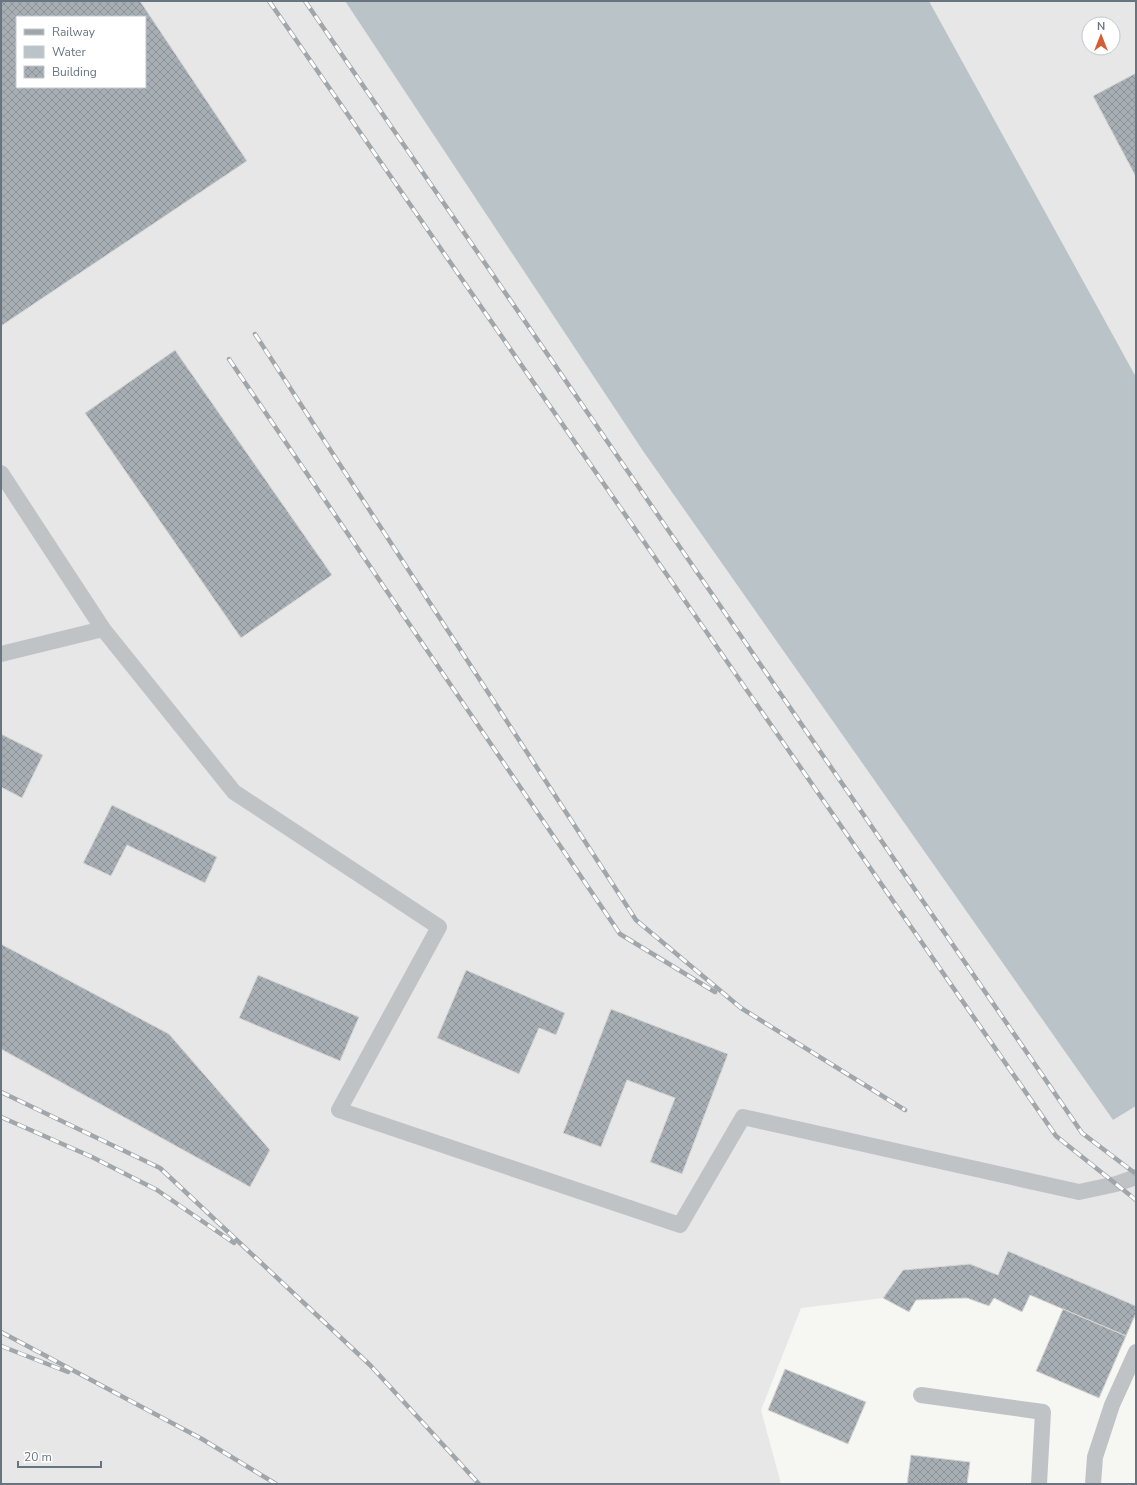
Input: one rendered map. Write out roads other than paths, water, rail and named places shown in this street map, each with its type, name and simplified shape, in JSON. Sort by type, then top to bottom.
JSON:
[{"type":"lane","points":[[1,472],[103,629],[234,792],[439,927],[339,1110],[680,1225],[743,1117],[1079,1192],[1116,1184],[1136,1177]]},
{"type":"lane","points":[[1,654],[103,629]]},
{"type":"lane","points":[[1093,1484],[1095,1457],[1112,1405],[1136,1352]]},
{"type":"lane","points":[[921,1395],[1043,1412],[1039,1484]]},
{"type":"water","points":[[345,1],[929,1],[1136,377],[1136,1106],[1113,1120],[643,451]]},
{"type":"railway","points":[[269,1],[1056,1136],[1136,1200]]},
{"type":"railway","points":[[305,1],[1082,1133],[1136,1174]]},
{"type":"railway","points":[[255,334],[636,920],[741,1008],[905,1110]]},
{"type":"railway","points":[[229,359],[620,934],[715,992]]},
{"type":"railway","points":[[1,1092],[160,1168],[370,1365],[479,1484]]},
{"type":"railway","points":[[1,1117],[92,1157],[157,1190],[234,1243]]},
{"type":"railway","points":[[1,1332],[202,1439],[276,1484]]},
{"type":"railway","points":[[1,1346],[68,1372]]}]
